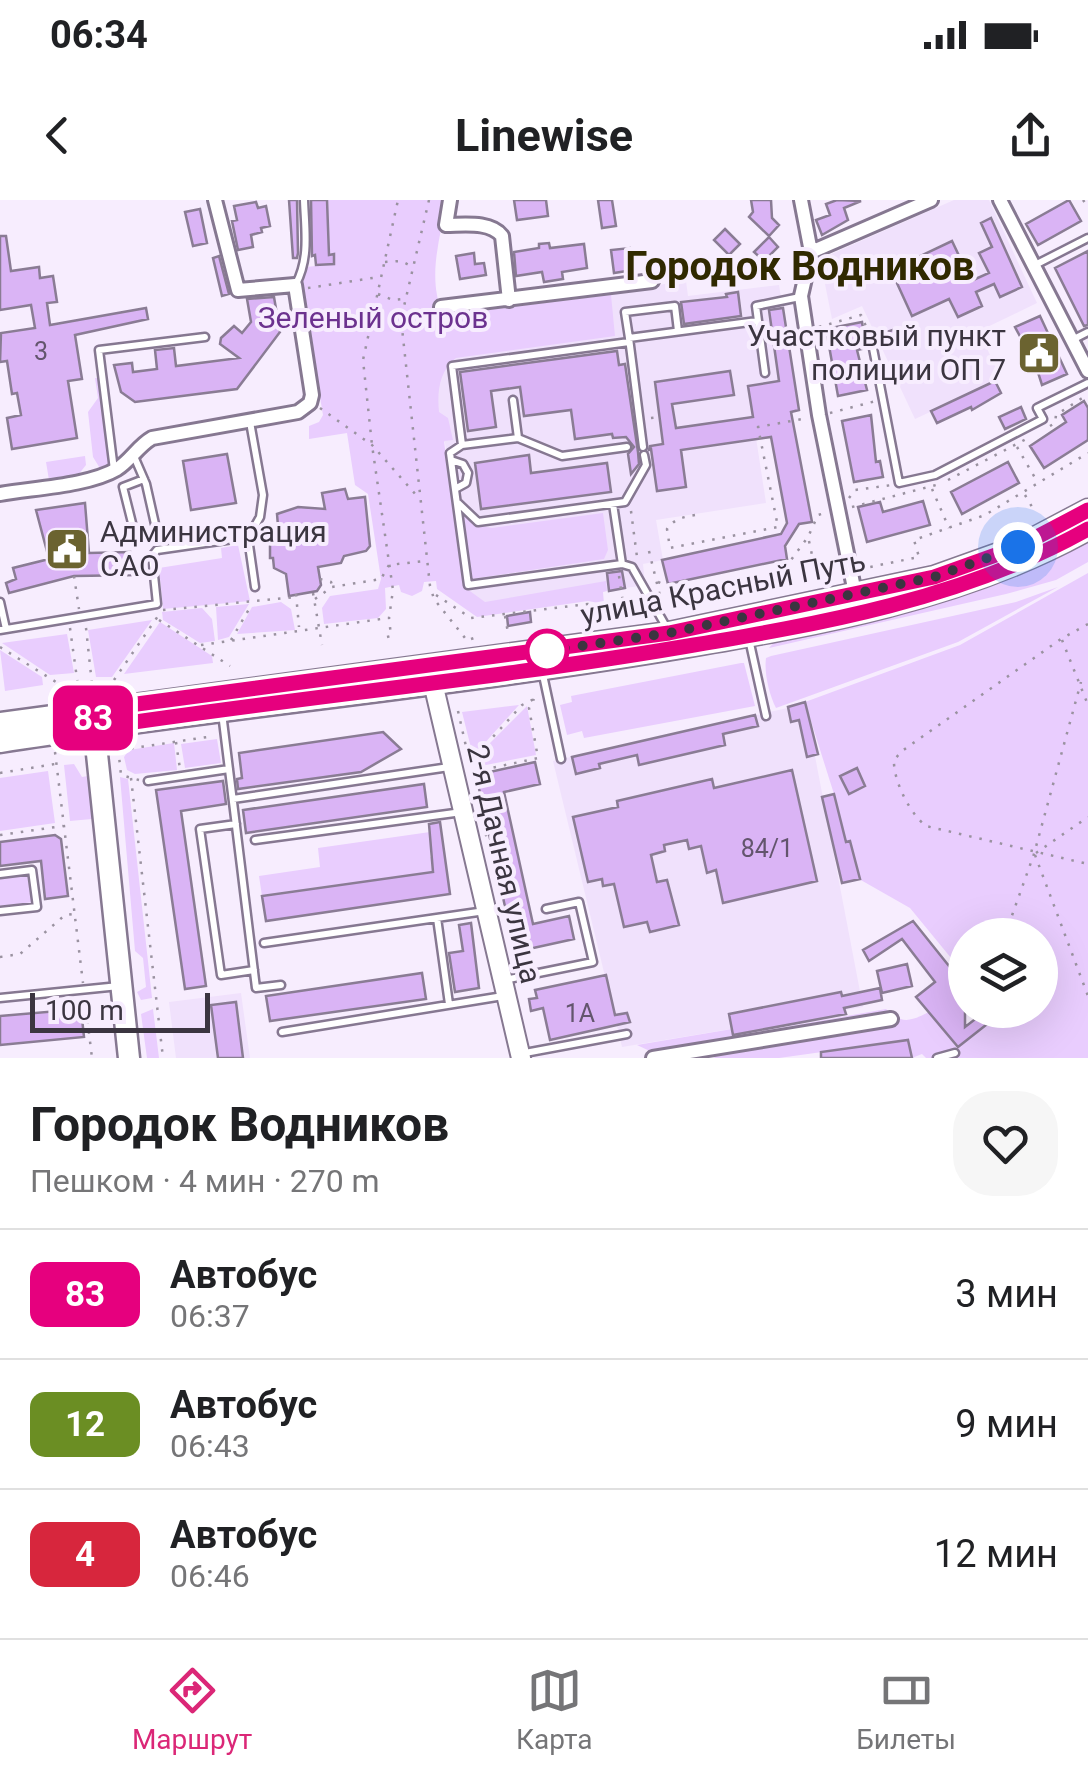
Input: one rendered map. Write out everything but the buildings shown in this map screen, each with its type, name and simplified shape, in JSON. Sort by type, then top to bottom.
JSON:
[{"type":"main road","name":"улица Красный Путь","points":[[0,742],[93,719],[669,633],[746,627],[855,594],[934,577],[1018,547],[1088,510]]},
{"type":"main road","name":"улица Красный Путь","points":[[0,724],[222,711],[542,669],[746,627],[935,594],[1031,560],[1088,529]]},
{"type":"main road","points":[[93,719],[129,1058]]},
{"type":"street","points":[[0,494],[102,476],[152,438],[298,412],[310,402],[296,288],[238,290],[218,200]]},
{"type":"street","points":[[450,200],[446,225],[490,226],[498,230],[509,300]]},
{"type":"street","points":[[801,200],[811,252],[801,296],[819,415],[855,594]]},
{"type":"street","points":[[811,252],[931,200]]},
{"type":"street","points":[[1000,200],[1088,370]]},
{"type":"street","points":[[441,307],[652,281]]},
{"type":"street","name":"2-я Дачная улица","points":[[433,683],[462,764],[464,812],[521,1056]]},
{"type":"street","points":[[653,1058],[708,1053],[891,1019]]},
{"type":"lane","points":[[296,288],[306,252],[304,200]]},
{"type":"lane","points":[[1034,265],[1088,238]]},
{"type":"lane","points":[[765,373],[756,310],[760,303],[801,296]]},
{"type":"lane","points":[[457,502],[478,522],[625,502],[646,465],[625,312],[675,306],[678,331]]},
{"type":"lane","points":[[462,445],[452,366],[757,321]]},
{"type":"lane","points":[[1072,340],[1088,332]]},
{"type":"lane","points":[[114,470],[99,350],[206,336]]},
{"type":"lane","points":[[871,338],[899,483],[934,476],[1043,419],[1037,408],[1088,382]]},
{"type":"lane","points":[[513,400],[518,438]]},
{"type":"lane","points":[[250,421],[263,495],[260,517],[248,538],[256,587]]},
{"type":"lane","points":[[627,447],[562,456],[518,438],[462,445],[450,452],[468,585],[619,564],[632,567],[669,633]]},
{"type":"lane","points":[[133,454],[155,524]]},
{"type":"lane","points":[[451,460],[463,464],[468,473],[466,482],[455,489]]},
{"type":"lane","points":[[132,527],[123,487],[144,479]]},
{"type":"lane","points":[[614,504],[619,564]]},
{"type":"lane","points":[[0,602],[3,629],[157,608],[152,556],[157,550],[233,539]]},
{"type":"lane","points":[[746,627],[766,716]]},
{"type":"lane","points":[[542,669],[560,756]]},
{"type":"lane","points":[[222,711],[256,988],[281,985]]},
{"type":"lane","points":[[233,799],[462,764]]},
{"type":"lane","points":[[148,781],[229,769]]},
{"type":"lane","points":[[255,840],[464,812]]},
{"type":"lane","points":[[236,824],[200,829],[220,975],[254,970]]},
{"type":"lane","points":[[0,874],[32,870],[37,907],[0,911]]},
{"type":"lane","points":[[282,1032],[449,1004],[593,962],[579,902],[546,909]]},
{"type":"lane","points":[[264,943],[486,910]]},
{"type":"lane","points":[[437,918],[449,1004]]},
{"type":"lane","points":[[0,998],[120,986]]},
{"type":"lane","points":[[521,1056],[627,1034]]},
{"type":"lane","points":[[937,1058],[955,1053]]},
{"type":"path","points":[[386,636],[391,636],[393,590],[363,360],[398,200]]},
{"type":"path","points":[[429,200],[401,320],[402,337],[418,498],[434,599],[470,638]]},
{"type":"path","points":[[1083,200],[1088,208]]},
{"type":"path","points":[[384,262],[401,262],[413,268]]},
{"type":"path","points":[[296,288],[380,277]]},
{"type":"path","points":[[377,293],[393,300],[406,298]]},
{"type":"path","points":[[808,328],[862,314],[871,338]]},
{"type":"path","points":[[695,516],[680,518],[666,529],[670,548],[778,527],[758,427],[883,400]]},
{"type":"path","points":[[310,402],[372,445],[418,498]]},
{"type":"path","points":[[648,418],[660,417]]},
{"type":"path","points":[[1016,445],[1039,484]]},
{"type":"path","points":[[850,572],[919,557],[914,540],[949,529],[1024,494],[1088,453]]},
{"type":"path","points":[[838,510],[855,490],[899,483]]},
{"type":"path","points":[[932,488],[949,529]]},
{"type":"path","points":[[1024,494],[1034,512]]},
{"type":"path","points":[[625,502],[632,512],[641,566],[652,564]]},
{"type":"path","points":[[808,537],[815,569]]},
{"type":"path","points":[[650,550],[662,601]]},
{"type":"path","points":[[389,565],[427,560]]},
{"type":"path","points":[[408,563],[409,571]]},
{"type":"path","points":[[619,564],[624,609]]},
{"type":"path","points":[[315,598],[332,587],[381,579],[389,565]]},
{"type":"path","points":[[74,576],[92,684]]},
{"type":"path","points":[[320,579],[331,582],[332,587]]},
{"type":"path","points":[[658,582],[690,595]]},
{"type":"path","points":[[313,593],[322,645]]},
{"type":"path","points":[[433,593],[471,618],[588,604],[614,604],[616,610]]},
{"type":"path","points":[[114,680],[158,619],[157,608],[296,596],[299,630]]},
{"type":"path","points":[[231,640],[252,602]]},
{"type":"path","points":[[504,614],[508,633]]},
{"type":"path","points":[[201,646],[389,618]]},
{"type":"path","points":[[69,619],[78,686]]},
{"type":"path","points":[[158,619],[230,666]]},
{"type":"path","points":[[1088,624],[1061,639],[894,760],[893,771],[917,819],[926,826],[1088,864]]},
{"type":"path","points":[[1061,639],[1088,704]]},
{"type":"path","points":[[0,647],[64,687]]},
{"type":"path","points":[[1012,918],[1034,854],[1081,682]]},
{"type":"path","points":[[462,764],[522,705],[534,699],[529,708],[538,758]]},
{"type":"path","points":[[458,711],[462,764],[472,772],[496,884]]},
{"type":"path","points":[[163,1058],[131,778],[121,776],[119,756],[139,745],[225,735]]},
{"type":"path","points":[[176,741],[180,776]]},
{"type":"path","points":[[55,751],[92,1058]]},
{"type":"path","points":[[472,772],[560,756]]},
{"type":"path","points":[[0,773],[56,764]]},
{"type":"path","points":[[1034,854],[1088,817]]},
{"type":"path","points":[[0,835],[64,826]]},
{"type":"path","points":[[1034,854],[1088,996]]},
{"type":"path","points":[[0,957],[20,954],[65,915],[75,914]]},
{"type":"shaded area","points":[[954,200],[989,200],[1037,303],[979,331],[1001,379],[915,419],[862,306],[832,319],[820,259]]},
{"type":"shaded area","points":[[686,281],[688,296],[779,285],[799,411],[753,418],[766,503],[656,520],[663,560],[643,564],[645,585],[483,610],[454,590],[453,512],[445,442],[436,442],[429,362],[451,314]]},
{"type":"shaded area","points":[[805,704],[863,1007],[622,1047],[553,761]]},
{"type":"shaded area","points":[[241,993],[250,1058],[176,1058],[169,1002]]},
{"type":"green space","name":"Зеленый остров","points":[[327,200],[446,200],[435,271],[444,318],[451,314],[611,295],[615,336],[456,358],[440,382],[438,397],[439,412],[448,418],[453,440],[444,441],[463,586],[485,602],[606,581],[604,604],[588,601],[477,617],[437,589],[436,581],[424,582],[422,591],[412,596],[401,592],[399,585],[385,588],[386,609],[378,618],[324,624],[322,608],[330,596],[378,589],[381,579],[368,494],[355,485],[347,433],[309,439],[309,426],[319,422],[323,415],[300,278],[306,267],[334,264],[334,255],[329,255]]},
{"type":"green space","points":[[95,378],[100,378],[111,464],[101,470],[93,457],[88,412],[98,398]]},
{"type":"green space","points":[[85,456],[86,465],[78,475],[49,480],[46,462]]},
{"type":"green space","points":[[603,513],[608,550],[604,559],[471,579],[463,514],[492,528]]},
{"type":"green space","points":[[1088,541],[1088,562],[1056,580],[769,648],[777,639],[972,592]]},
{"type":"green space","points":[[238,545],[250,601],[163,609],[159,568],[222,558],[221,548]]},
{"type":"green space","points":[[1088,573],[1088,1058],[926,1058],[922,1054],[912,1058],[908,1040],[779,1058],[715,1058],[701,1045],[654,1053],[637,1045],[732,1029],[734,1036],[886,1009],[906,1020],[929,1012],[957,1048],[982,1028],[1058,1028],[1058,918],[948,918],[948,954],[910,908],[859,879],[851,842],[846,842],[805,702],[960,645]]},
{"type":"green space","points":[[1058,587],[958,642],[776,708],[773,702],[766,658],[1016,602]]},
{"type":"green space","points":[[281,602],[291,609],[295,630],[237,634],[252,607]]},
{"type":"green space","points":[[249,604],[229,637],[218,640],[216,607]]},
{"type":"green space","points":[[202,608],[212,619],[215,641],[200,643],[163,620],[162,612]]},
{"type":"green space","points":[[152,620],[112,677],[96,677],[88,630]]},
{"type":"green space","points":[[160,622],[212,656],[213,663],[124,674]]},
{"type":"green space","points":[[67,634],[74,673],[50,675],[2,643]]},
{"type":"green space","points":[[0,650],[42,677],[43,685],[5,691]]},
{"type":"green space","points":[[744,663],[755,706],[584,738],[582,731],[567,735],[560,705],[572,702],[571,696]]},
{"type":"green space","points":[[519,705],[473,756],[462,712]]},
{"type":"green space","points":[[527,706],[536,755],[481,766],[478,755]]},
{"type":"green space","points":[[217,739],[221,763],[185,768],[181,744]]},
{"type":"green space","points":[[174,743],[177,770],[135,774],[127,770],[124,757],[129,750]]},
{"type":"green space","points":[[74,764],[82,777],[88,776],[92,819],[70,821],[64,765]]},
{"type":"green space","points":[[48,771],[55,823],[0,831],[0,778]]},
{"type":"green space","points":[[120,777],[128,779],[152,998],[141,1000],[137,992],[146,987],[143,958],[135,951]]},
{"type":"green space","points":[[430,832],[430,857],[437,857],[439,871],[262,896],[259,876],[320,867],[318,848]]},
{"type":"green space","points":[[31,873],[34,902],[0,906],[0,877]]},
{"type":"green space","points":[[153,1009],[159,1058],[147,1058],[141,1014]]},
{"type":"bus line","name":"83","points":[[1088,510],[1018,547],[934,577],[669,633],[92,710],[94,728],[571,665],[748,636],[935,594],[1031,560],[1088,529]]},
{"type":"place","name":"Участковый пункт полиции ОП 7","points":[[1039,353]]},
{"type":"place","name":"Администрация САО","points":[[67,549]]},
{"type":"district","name":"Городок Водников","points":[[800,266]]},
{"type":"route","points":[[547,651],[669,633],[934,577],[1018,547]]}]
